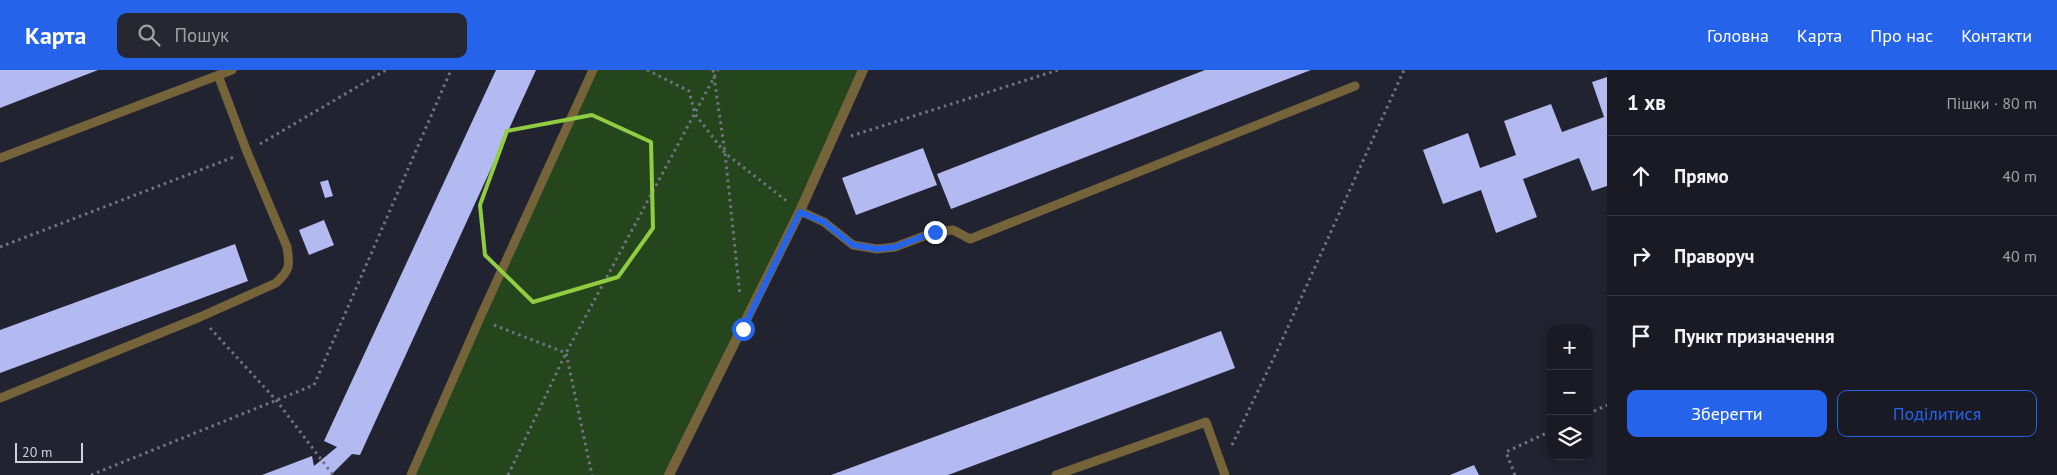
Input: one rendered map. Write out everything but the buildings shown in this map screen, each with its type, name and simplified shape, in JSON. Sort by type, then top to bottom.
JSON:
[{"type":"street","points":[[669,475],[800,212],[863,70]]},
{"type":"lane","points":[[0,158],[232,70]]},
{"type":"lane","points":[[411,475],[479,320],[593,70]]},
{"type":"lane","points":[[0,398],[200,317],[276,283],[286,274],[290,264],[287,247],[247,152],[218,75]]},
{"type":"lane","points":[[800,212],[824,222],[853,245],[877,249],[895,247],[935,232],[953,230],[970,238],[1354,86]]},
{"type":"lane","points":[[1056,475],[1206,422],[1225,475]]},
{"type":"path","points":[[0,247],[247,152],[386,70]]},
{"type":"path","points":[[91,475],[314,384],[450,70]]},
{"type":"path","points":[[647,70],[689,91],[695,114],[725,153],[800,212]]},
{"type":"path","points":[[713,70],[725,153],[740,300]]},
{"type":"path","points":[[508,475],[566,353],[718,70]]},
{"type":"path","points":[[830,142],[1058,70]]},
{"type":"path","points":[[1222,466],[1278,349],[1404,70]]},
{"type":"path","points":[[200,317],[276,400],[333,475]]},
{"type":"path","points":[[479,320],[566,353]]},
{"type":"path","points":[[566,353],[592,475]]},
{"type":"path","points":[[1592,412],[1607,405]]},
{"type":"path","points":[[1515,475],[1506,452],[1547,433]]},
{"type":"highlighted area","points":[[592,115],[651,142],[653,228],[618,277],[533,302],[485,255],[480,205],[507,131]]},
{"type":"green space","points":[[593,70],[863,70],[669,475],[411,475]]},
{"type":"route","points":[[743,329],[800,212],[824,222],[853,245],[877,249],[895,247],[935,232]]}]
